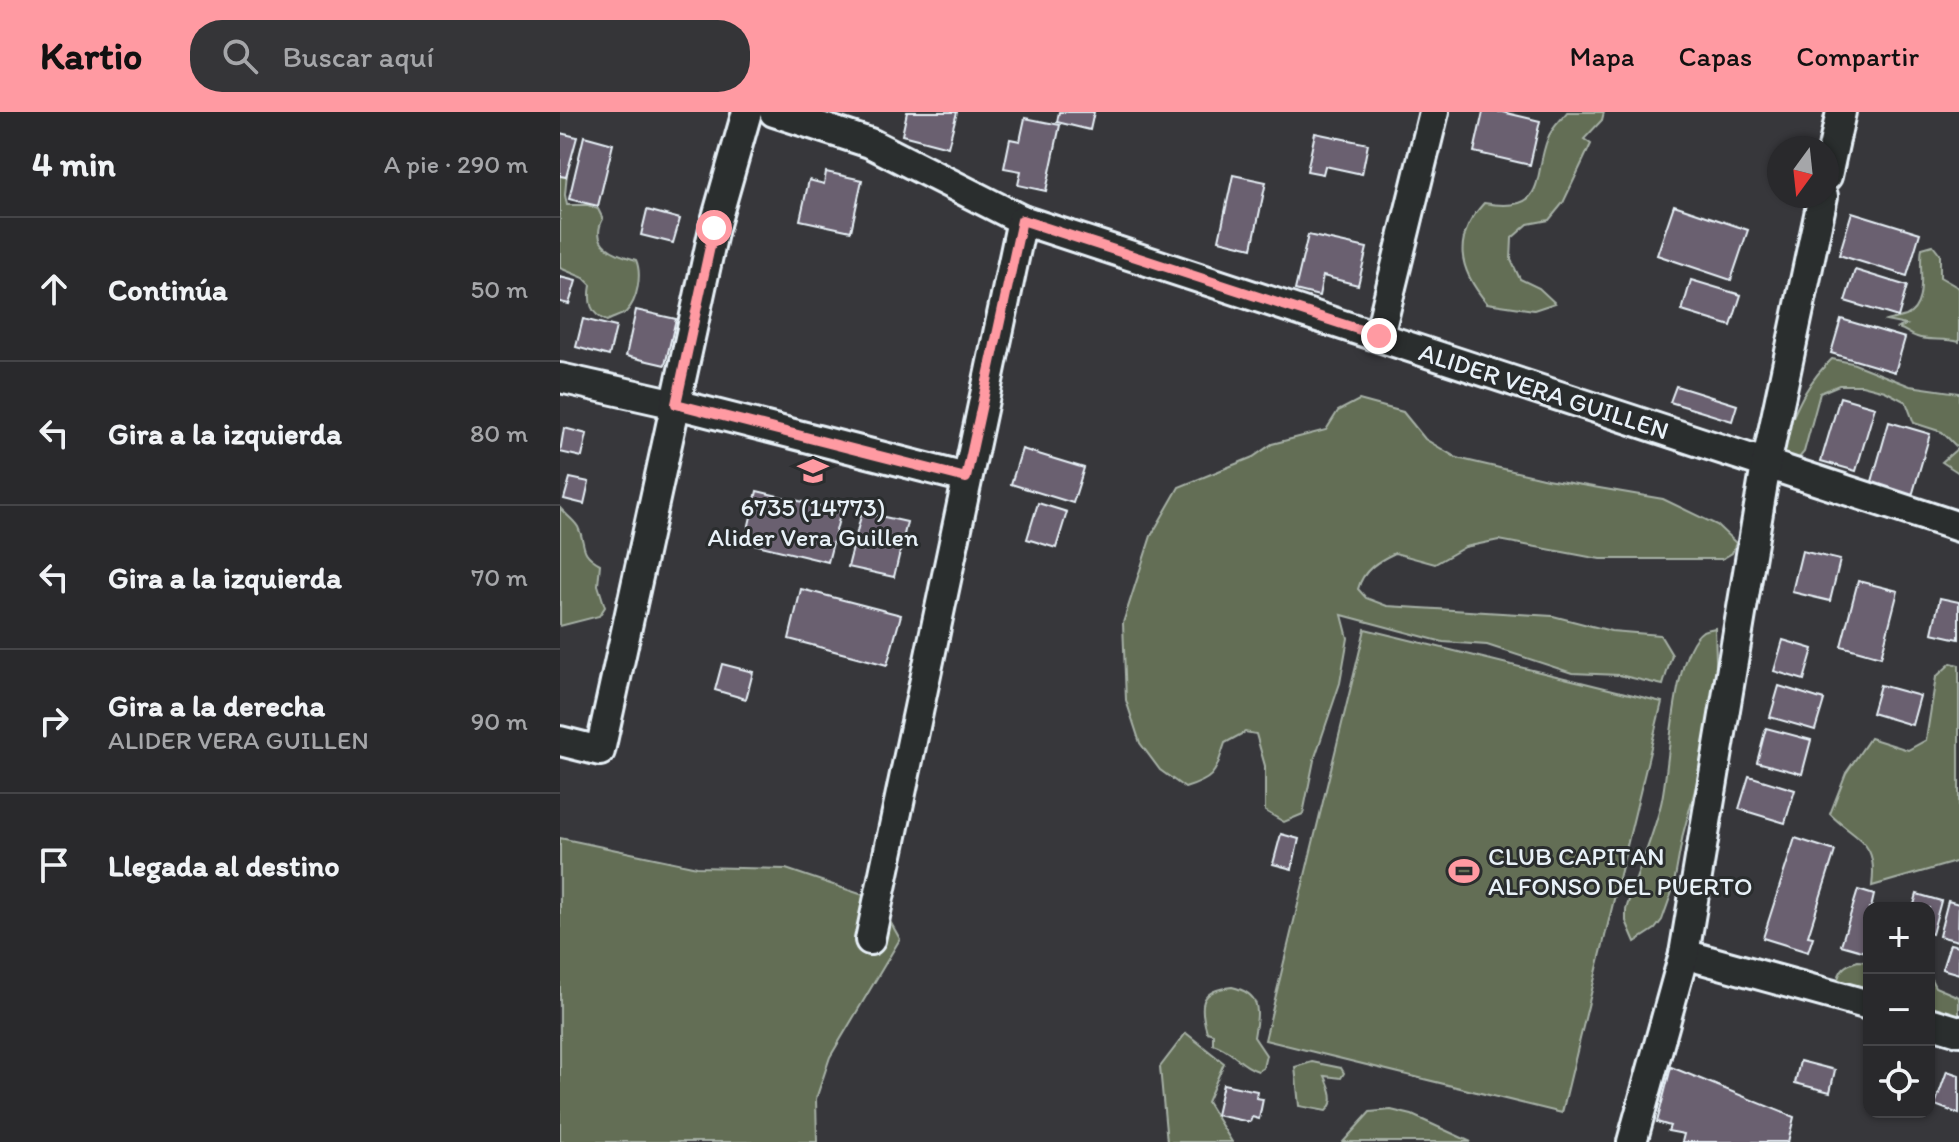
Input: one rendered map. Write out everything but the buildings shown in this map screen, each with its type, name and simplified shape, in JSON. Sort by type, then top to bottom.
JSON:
[{"type":"street","points":[[560,741],[600,751],[714,228],[747,112]]},
{"type":"street","name":"ALIDER VERA GUILLEN","points":[[774,112],[870,143],[1022,220],[1959,527]]},
{"type":"street","points":[[1379,336],[1434,112]]},
{"type":"street","points":[[1836,136],[1841,112]]},
{"type":"street","points":[[1632,1142],[1684,954],[1766,465],[1820,208]]},
{"type":"street","points":[[870,940],[1022,220]]},
{"type":"street","points":[[560,378],[676,404],[966,478]]},
{"type":"street","points":[[1684,954],[1863,1003]]},
{"type":"street","points":[[1935,1024],[1959,1031]]},
{"type":"green space","points":[[1567,112],[1604,112],[1602,120],[1584,139],[1591,144],[1563,203],[1549,220],[1528,224],[1512,238],[1511,260],[1520,279],[1539,288],[1555,303],[1534,310],[1487,303],[1465,266],[1463,241],[1467,229],[1484,203],[1505,205],[1529,198],[1538,179],[1549,135]]},
{"type":"green space","points":[[560,170],[567,173],[567,205],[588,205],[598,209],[603,219],[599,236],[602,242],[620,255],[636,260],[638,266],[639,279],[630,307],[607,321],[597,315],[592,307],[591,285],[584,278],[560,268]]},
{"type":"green space","points":[[1933,245],[1940,254],[1940,277],[1959,288],[1959,342],[1921,338],[1898,328],[1906,325],[1886,321],[1906,316],[1918,304],[1922,248]]},
{"type":"green space","points":[[1832,359],[1852,363],[1910,386],[1959,393],[1959,473],[1942,462],[1958,448],[1942,432],[1914,423],[1906,402],[1885,391],[1862,385],[1839,385],[1820,393],[1804,452],[1789,470],[1779,449],[1807,389]]},
{"type":"green space","points":[[1359,400],[1403,412],[1425,439],[1457,458],[1547,479],[1663,499],[1717,525],[1736,543],[1732,553],[1722,559],[1600,559],[1499,540],[1465,547],[1435,564],[1395,553],[1383,559],[1367,571],[1358,589],[1366,598],[1387,606],[1553,616],[1611,631],[1660,635],[1672,655],[1663,685],[1619,675],[1572,673],[1487,645],[1443,642],[1342,615],[1348,638],[1340,683],[1314,760],[1303,814],[1284,822],[1265,811],[1265,766],[1256,734],[1245,732],[1225,743],[1213,773],[1185,788],[1160,770],[1140,743],[1126,700],[1123,623],[1151,536],[1179,487],[1253,457],[1272,444],[1326,430],[1338,411]]},
{"type":"green space","points":[[560,508],[578,527],[586,552],[600,564],[598,585],[605,607],[599,616],[560,626]]},
{"type":"green space","points":[[1715,628],[1717,692],[1712,727],[1683,834],[1673,889],[1662,920],[1655,929],[1635,942],[1626,921],[1626,910],[1661,804],[1678,686],[1693,643],[1703,631]]},
{"type":"green space","name":"CLUB CAPITAN ALFONSO DEL PUERTO","points":[[1365,629],[1662,702],[1562,1113],[1265,1040]]},
{"type":"green space","points":[[1951,663],[1959,665],[1959,861],[1872,886],[1869,850],[1830,814],[1846,773],[1870,738],[1908,750],[1926,740],[1936,677]]},
{"type":"green space","points":[[560,838],[697,867],[786,869],[878,900],[900,939],[830,1057],[816,1099],[817,1142],[560,1142]]},
{"type":"green space","points":[[1863,961],[1863,996],[1837,983],[1843,968]]},
{"type":"green space","points":[[1232,987],[1249,994],[1256,1005],[1254,1037],[1266,1055],[1263,1068],[1258,1071],[1213,1044],[1213,1034],[1207,1032],[1204,1000],[1213,992]]},
{"type":"green space","points":[[1935,987],[1959,997],[1959,1018],[1935,1015]]},
{"type":"green space","points":[[1186,1033],[1224,1063],[1207,1102],[1232,1142],[1167,1142],[1160,1067]]},
{"type":"green space","points":[[1312,1062],[1341,1068],[1344,1073],[1341,1078],[1325,1076],[1332,1099],[1326,1111],[1299,1106],[1295,1067]]},
{"type":"green space","points":[[1391,1110],[1412,1115],[1471,1142],[1343,1142],[1370,1112]]},
{"type":"place","name":"6735 (14773) Alider Vera Guillen","points":[[813,471]]},
{"type":"place","name":"CLUB CAPITAN ALFONSO DEL PUERTO","points":[[1464,871]]},
{"type":"route","points":[[714,228],[676,404],[966,478],[1022,220],[1379,336]]}]
